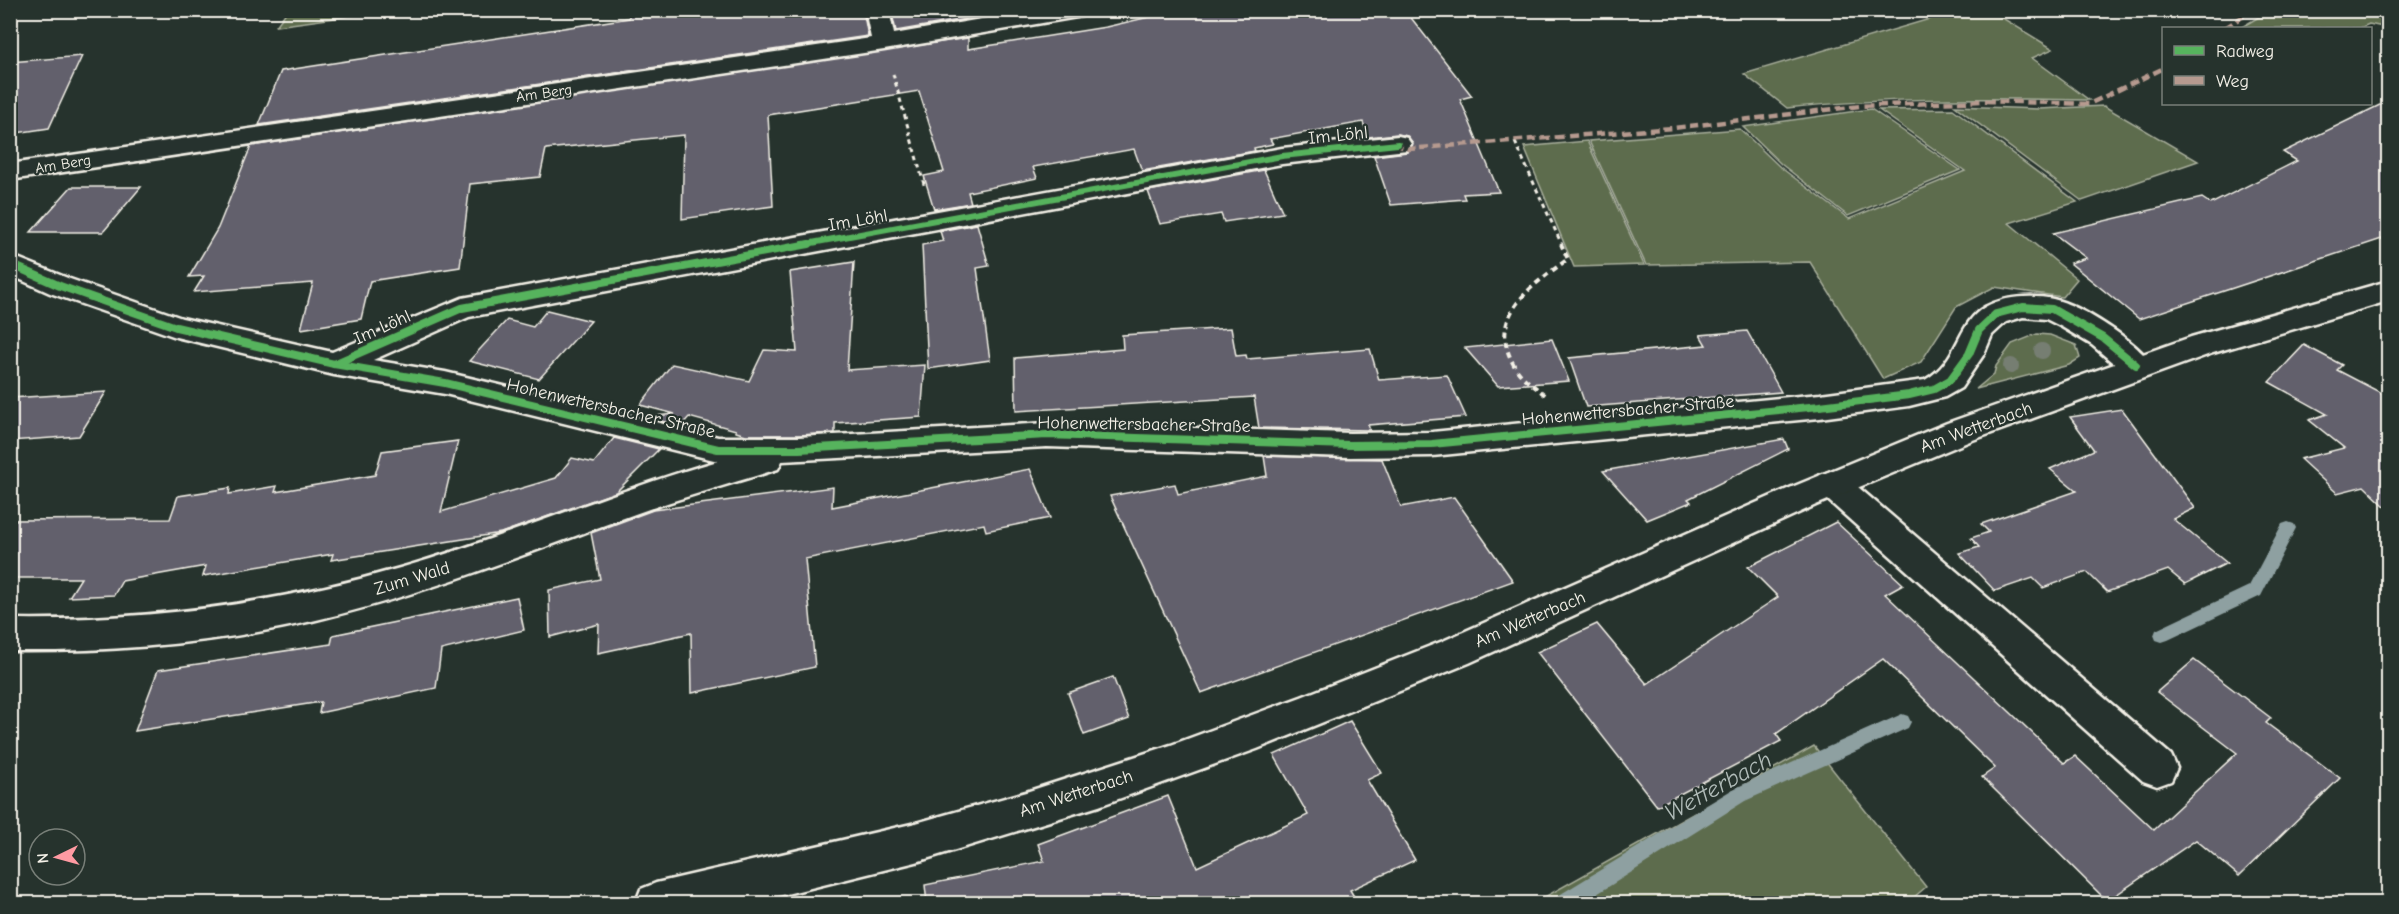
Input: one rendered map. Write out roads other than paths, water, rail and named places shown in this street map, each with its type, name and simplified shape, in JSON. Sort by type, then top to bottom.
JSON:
[{"type":"street","points":[[877,10],[884,43]]},
{"type":"street","name":"Am Berg","points":[[10,172],[884,43],[1077,10]]},
{"type":"street","name":"Im Löhl","points":[[334,364],[462,308],[1281,156],[1398,144]]},
{"type":"street","name":"Hohenwettersbacher Straße","points":[[10,264],[60,286],[176,327],[334,364],[445,384],[718,449],[799,449],[1047,435],[1392,446],[1563,432],[1861,402],[1926,391],[1950,380],[1969,354],[1979,330],[1996,314],[2023,308],[2052,309],[2103,338],[2136,365]]},
{"type":"street","name":"Am Wetterbach","points":[[656,903],[837,864],[956,832],[1143,771],[1330,701],[1526,622],[1899,455],[2136,365],[2267,323],[2388,291]]},
{"type":"street","name":"Zum Wald","points":[[10,635],[65,636],[179,630],[312,606],[416,579],[666,491],[799,449]]},
{"type":"street","points":[[1832,484],[2157,768]]},
{"type":"waterway","name":"Wetterbach","points":[[2162,635],[2255,591],[2288,528]]},
{"type":"waterway","name":"Wetterbach","points":[[1563,904],[1739,795],[1902,722]]}]
